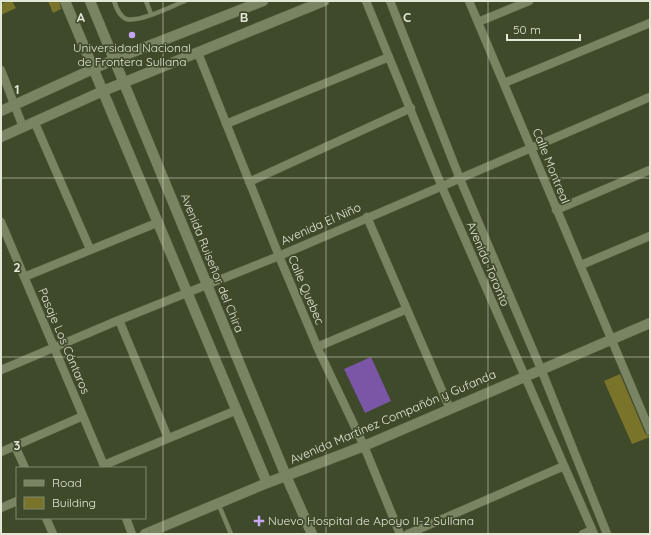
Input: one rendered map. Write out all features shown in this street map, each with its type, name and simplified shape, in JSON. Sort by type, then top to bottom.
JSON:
[{"type":"street","points":[[65,1],[159,222],[267,483]]},
{"type":"street","name":"Avenida Ruiseñor del Chira","points":[[90,1],[286,476],[312,534]]},
{"type":"street","points":[[1,111],[115,59],[263,1]]},
{"type":"street","points":[[1,137],[34,121],[124,83],[324,1]]},
{"type":"street","name":"Avenida Toronto","points":[[366,1],[442,187],[593,532]]},
{"type":"street","name":"Avenida Toronto","points":[[390,1],[460,179],[541,369],[607,534]]},
{"type":"street","name":"Calle Montreal","points":[[469,1],[650,431]]},
{"type":"street","points":[[478,22],[529,1]]},
{"type":"street","points":[[504,84],[650,23]]},
{"type":"street","name":"Calle Quebec","points":[[198,53],[279,256],[317,346],[364,446],[400,534]]},
{"type":"street","points":[[226,124],[389,57]]},
{"type":"street","points":[[1,70],[23,127]]},
{"type":"street","name":"Avenida El Niño","points":[[1,370],[119,320],[279,256],[367,217],[442,187],[650,98]]},
{"type":"street","points":[[249,182],[411,108]]},
{"type":"street","points":[[34,121],[90,249]]},
{"type":"street","points":[[556,210],[650,170]]},
{"type":"street","points":[[367,217],[450,409]]},
{"type":"street","points":[[24,277],[159,222]]},
{"type":"street","name":"Pasaje Los Cántaros","points":[[2,226],[105,467]]},
{"type":"street","points":[[581,264],[650,236]]},
{"type":"street","points":[[317,346],[406,308]]},
{"type":"street","points":[[119,320],[168,438]]},
{"type":"street","name":"Avenida Martínez Compañón y Gufanda","points":[[145,534],[267,483],[364,446],[650,323]]},
{"type":"street","points":[[105,467],[168,438],[237,410]]},
{"type":"street","points":[[1,452],[83,416]]},
{"type":"street","points":[[15,446],[25,467]]},
{"type":"street","points":[[408,534],[564,466]]},
{"type":"street","points":[[1,508],[16,501]]},
{"type":"street","points":[[46,519],[54,534]]},
{"type":"street","points":[[126,519],[132,534]]},
{"type":"street","points":[[583,534],[593,532]]},
{"type":"lane","points":[[114,1],[118,11],[124,18],[135,20],[185,1]]},
{"type":"lane","points":[[146,1],[151,14]]},
{"type":"lane","points":[[218,504],[231,534]]},
{"type":"shaded area","points":[[371,357],[391,401],[365,413],[344,369]]},
{"type":"building","points":[[12,1],[16,8],[1,15],[1,4]]},
{"type":"building","points":[[48,1],[59,1],[61,9],[53,13]]},
{"type":"building","points":[[620,374],[645,433],[650,437],[632,444],[604,381]]},
{"type":"place","name":"Universidad Nacional de Frontera Sullana","points":[[132,35]]},
{"type":"place","name":"Nuevo Hospital de Apoyo II-2 Sullana","points":[[259,521]]}]
